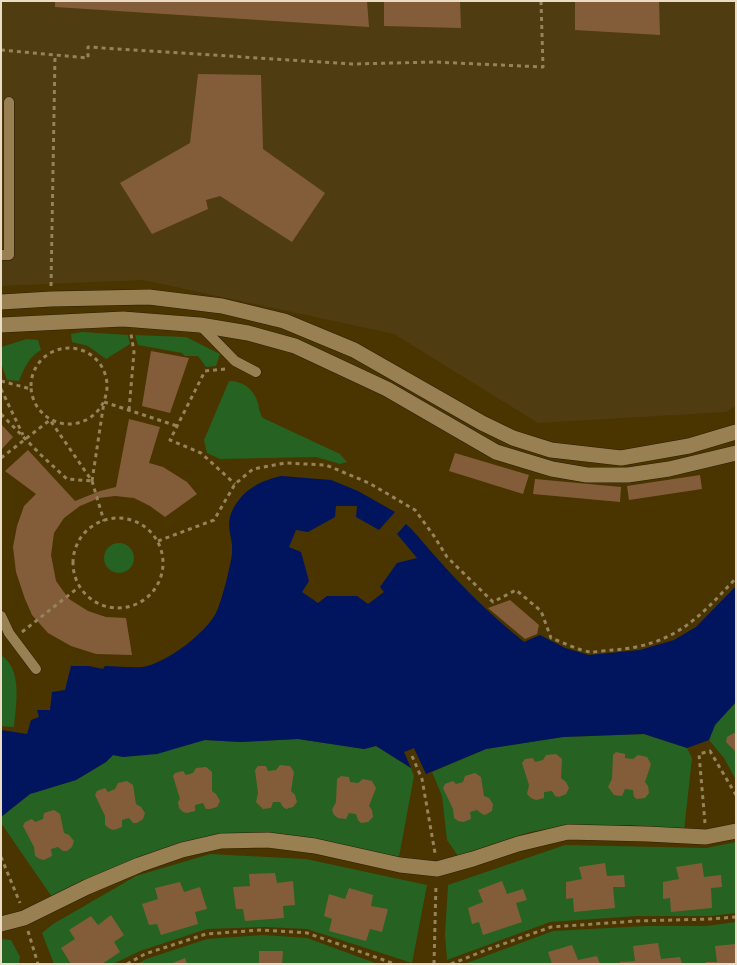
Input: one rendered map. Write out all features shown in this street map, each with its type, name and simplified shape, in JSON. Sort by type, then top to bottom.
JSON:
[{"type":"street","points":[[1,302],[149,297],[222,306],[284,321],[354,350],[482,423],[513,438],[551,450],[621,458],[689,446],[736,432]]},
{"type":"street","points":[[1,326],[123,319],[200,325],[248,332],[295,346],[387,388],[496,452],[552,469],[588,475],[628,475],[669,469],[736,452]]},
{"type":"street","points":[[1,924],[24,918],[87,887],[139,865],[182,850],[220,841],[268,840],[315,846],[400,865],[436,869],[518,844],[568,832],[706,837],[736,831]]},
{"type":"lane","points":[[1,256],[9,255],[9,102]]},
{"type":"lane","points":[[200,325],[235,360],[256,372]]},
{"type":"lane","points":[[1,616],[9,633],[36,669]]},
{"type":"path","points":[[1,50],[88,58],[88,47],[352,64],[435,62],[543,67],[541,1]]},
{"type":"path","points":[[51,299],[55,56]]},
{"type":"path","points":[[92,481],[104,402],[108,390],[106,377],[101,365],[93,356],[82,350],[69,348],[57,350],[46,356],[37,365],[32,377],[33,401],[40,412],[50,420],[92,481],[104,521]]},
{"type":"path","points":[[128,410],[134,352]]},
{"type":"path","points":[[227,369],[205,371],[170,440],[201,453],[234,484]]},
{"type":"path","points":[[1,381],[31,389]]},
{"type":"path","points":[[1,388],[25,438]]},
{"type":"path","points":[[104,402],[177,426]]},
{"type":"path","points":[[50,420],[62,424],[75,424],[87,420],[97,413],[104,402]]},
{"type":"path","points":[[1,414],[67,479],[92,481]]},
{"type":"path","points":[[1,458],[50,420]]},
{"type":"path","points":[[158,542],[214,520],[234,484],[253,469],[285,463],[326,465],[369,483],[415,510],[447,557],[494,602],[516,590],[541,611],[551,638],[590,652],[633,648],[658,642],[686,626],[701,614],[736,578]]},
{"type":"path","points":[[123,518],[137,522],[149,530],[158,542],[162,555],[162,571],[157,586],[148,598],[134,605],[119,609],[103,606],[89,599],[79,587],[74,574],[72,559],[76,546],[84,533],[95,524],[123,518]]},
{"type":"path","points":[[35,623],[79,587]]},
{"type":"path","points":[[706,837],[699,754],[710,751],[736,795]]},
{"type":"path","points":[[412,756],[422,779],[435,844],[434,964]]},
{"type":"path","points":[[1,857],[24,918],[38,964]]},
{"type":"path","points":[[451,964],[551,927],[736,917]]},
{"type":"path","points":[[127,964],[145,954],[206,934],[261,930],[307,933],[395,964]]},
{"type":"shaded area","points":[[1,1],[736,1],[736,406],[726,412],[538,423],[394,334],[143,280],[1,286]]},
{"type":"shaded area","points":[[281,476],[331,480],[358,491],[395,512],[379,530],[356,517],[357,506],[336,506],[335,517],[308,532],[296,530],[289,547],[301,552],[309,581],[302,592],[318,603],[327,596],[357,596],[368,604],[384,592],[380,587],[397,563],[417,558],[397,534],[406,524],[467,590],[524,642],[540,635],[565,648],[589,655],[640,650],[674,640],[696,627],[736,586],[736,702],[715,725],[709,740],[687,748],[644,734],[563,737],[486,749],[426,774],[414,748],[404,752],[411,768],[376,746],[364,749],[298,739],[241,742],[205,740],[157,754],[123,757],[113,755],[106,762],[76,780],[30,794],[1,817],[1,730],[27,734],[31,720],[39,717],[37,710],[50,710],[52,692],[65,690],[71,666],[89,666],[103,669],[105,666],[143,667],[163,660],[173,654],[203,630],[216,613],[228,576],[232,554],[229,521],[233,509],[247,491],[266,480]]},
{"type":"green space","points":[[82,332],[128,335],[130,344],[106,359],[88,346],[72,342],[71,334]]},
{"type":"green space","points":[[135,335],[186,337],[220,354],[216,366],[206,367],[198,356],[185,356],[182,353],[138,345]]},
{"type":"green space","points":[[27,339],[38,340],[41,350],[27,363],[19,381],[7,380],[1,363],[1,347]]},
{"type":"green space","points":[[229,381],[239,382],[251,390],[263,418],[340,454],[347,462],[340,464],[316,457],[220,459],[207,453],[204,440]]},
{"type":"green space","points":[[119,543],[130,547],[134,558],[130,569],[119,573],[108,569],[104,558],[108,547]]},
{"type":"green space","points":[[1,655],[13,669],[15,678],[17,698],[14,727],[1,726]]},
{"type":"green space","points":[[736,702],[736,780],[724,758],[709,740],[715,725]]},
{"type":"green space","points":[[644,734],[687,748],[692,758],[684,831],[628,825],[568,825],[530,832],[458,856],[447,840],[442,796],[432,772],[486,749],[563,737]]},
{"type":"green space","points":[[298,739],[364,749],[376,746],[411,768],[414,776],[399,857],[284,834],[251,835],[178,844],[106,871],[52,897],[1,823],[1,817],[30,794],[76,780],[106,762],[113,755],[123,757],[205,740],[241,742]]},
{"type":"green space","points":[[736,842],[736,913],[711,916],[638,916],[550,922],[447,960],[445,935],[448,885],[565,845],[706,848]]},
{"type":"green space","points":[[210,854],[306,859],[427,885],[412,963],[307,929],[265,927],[207,929],[140,951],[113,964],[54,964],[42,933],[53,924],[136,876]]},
{"type":"green space","points":[[736,922],[736,964],[464,964],[553,931],[645,926],[706,926]]},
{"type":"green space","points":[[263,935],[307,938],[378,964],[137,964],[146,959],[207,939]]},
{"type":"green space","points":[[1,939],[11,940],[20,957],[19,964],[1,964]]},
{"type":"building","points":[[55,1],[367,1],[369,27],[55,7]]},
{"type":"building","points":[[384,1],[460,1],[461,28],[384,26]]},
{"type":"building","points":[[575,1],[659,1],[660,35],[575,30]]},
{"type":"building","points":[[198,74],[261,75],[263,149],[325,193],[292,242],[220,196],[206,200],[208,209],[152,234],[120,183],[190,143]]},
{"type":"building","points":[[151,351],[189,358],[170,413],[142,406]]},
{"type":"building","points":[[129,419],[160,427],[149,463],[163,467],[187,482],[197,494],[165,517],[150,506],[134,498],[115,496],[99,498],[80,506],[64,518],[54,533],[51,555],[56,581],[69,599],[88,611],[106,617],[126,618],[132,655],[96,654],[71,646],[48,633],[32,615],[16,572],[13,547],[17,526],[24,506],[36,494],[5,471],[28,450],[75,501],[116,487]]},
{"type":"building","points":[[1,424],[13,437],[1,450]]},
{"type":"building","points":[[455,453],[529,475],[523,494],[449,471]]},
{"type":"building","points":[[700,475],[702,489],[629,500],[627,486]]},
{"type":"building","points":[[535,479],[621,487],[620,502],[533,494]]},
{"type":"building","points":[[510,600],[539,625],[537,634],[525,639],[488,608]]},
{"type":"building","points":[[736,733],[736,752],[726,742],[727,737]]},
{"type":"building","points":[[616,752],[625,754],[625,758],[633,759],[638,755],[647,757],[651,764],[645,782],[649,793],[645,798],[637,799],[634,797],[633,790],[625,789],[622,796],[614,795],[608,787],[612,779],[613,755]]},
{"type":"building","points":[[556,754],[562,759],[561,778],[569,788],[566,794],[559,797],[555,796],[552,791],[544,792],[544,798],[536,800],[531,798],[527,794],[529,785],[522,763],[525,759],[533,758],[535,762],[543,760],[546,755]]},
{"type":"building","points":[[280,765],[290,766],[294,772],[291,791],[295,795],[297,802],[293,807],[286,809],[280,802],[273,802],[271,808],[263,809],[256,802],[258,793],[255,770],[258,766],[266,766],[268,771],[276,770]]},
{"type":"building","points":[[206,767],[212,772],[212,791],[220,801],[217,807],[206,809],[203,803],[195,805],[195,811],[183,812],[179,808],[178,802],[180,799],[173,776],[175,773],[183,771],[186,775],[193,773],[196,768]]},
{"type":"building","points":[[475,773],[481,777],[484,796],[489,798],[493,804],[492,811],[485,815],[477,810],[470,812],[471,819],[463,822],[458,821],[454,818],[453,809],[443,788],[445,784],[453,781],[456,784],[463,782],[465,776]]},
{"type":"building","points":[[341,776],[349,777],[350,782],[358,783],[363,779],[372,781],[376,788],[369,806],[373,817],[368,822],[361,823],[356,814],[349,813],[346,819],[338,818],[334,815],[332,810],[336,802],[337,779]]},
{"type":"building","points":[[127,781],[133,785],[136,804],[145,813],[143,819],[137,823],[133,823],[129,818],[122,820],[122,827],[114,830],[110,829],[105,825],[105,816],[95,795],[97,791],[105,788],[108,792],[115,789],[118,783]]},
{"type":"building","points":[[54,810],[60,814],[64,833],[69,835],[74,841],[72,847],[67,851],[63,851],[58,847],[51,849],[52,856],[44,860],[35,856],[34,847],[23,826],[25,822],[32,819],[35,822],[43,819],[44,813]]},
{"type":"building","points":[[605,863],[607,876],[624,875],[625,887],[613,887],[615,908],[574,912],[573,898],[566,899],[566,882],[582,879],[579,867]]},
{"type":"building","points":[[702,863],[704,877],[721,875],[722,887],[711,888],[712,908],[671,912],[670,898],[663,899],[663,882],[679,879],[676,867]]},
{"type":"building","points":[[275,873],[277,883],[293,881],[295,905],[283,906],[284,918],[245,921],[243,909],[236,909],[233,887],[250,886],[249,874]]},
{"type":"building","points":[[502,881],[507,894],[523,889],[527,900],[516,903],[522,922],[483,935],[479,922],[472,924],[468,908],[483,902],[478,890]]},
{"type":"building","points":[[180,882],[184,892],[200,887],[207,909],[195,912],[198,924],[161,935],[157,924],[149,925],[142,904],[158,899],[155,888]]},
{"type":"building","points":[[349,888],[373,895],[371,906],[388,909],[382,932],[370,929],[366,941],[329,931],[332,919],[324,916],[329,894],[345,899]]},
{"type":"building","points":[[111,915],[124,935],[114,942],[120,952],[102,964],[71,964],[61,948],[75,939],[69,930],[91,916],[98,925]]},
{"type":"building","points":[[658,943],[661,959],[680,957],[682,964],[620,964],[620,962],[635,961],[633,946]]},
{"type":"building","points":[[736,944],[736,964],[706,964],[706,962],[717,962],[715,946]]},
{"type":"building","points":[[572,945],[578,960],[597,956],[600,964],[552,964],[548,952]]},
{"type":"building","points":[[259,951],[283,951],[282,964],[259,964]]},
{"type":"building","points":[[185,958],[187,964],[170,964]]}]
